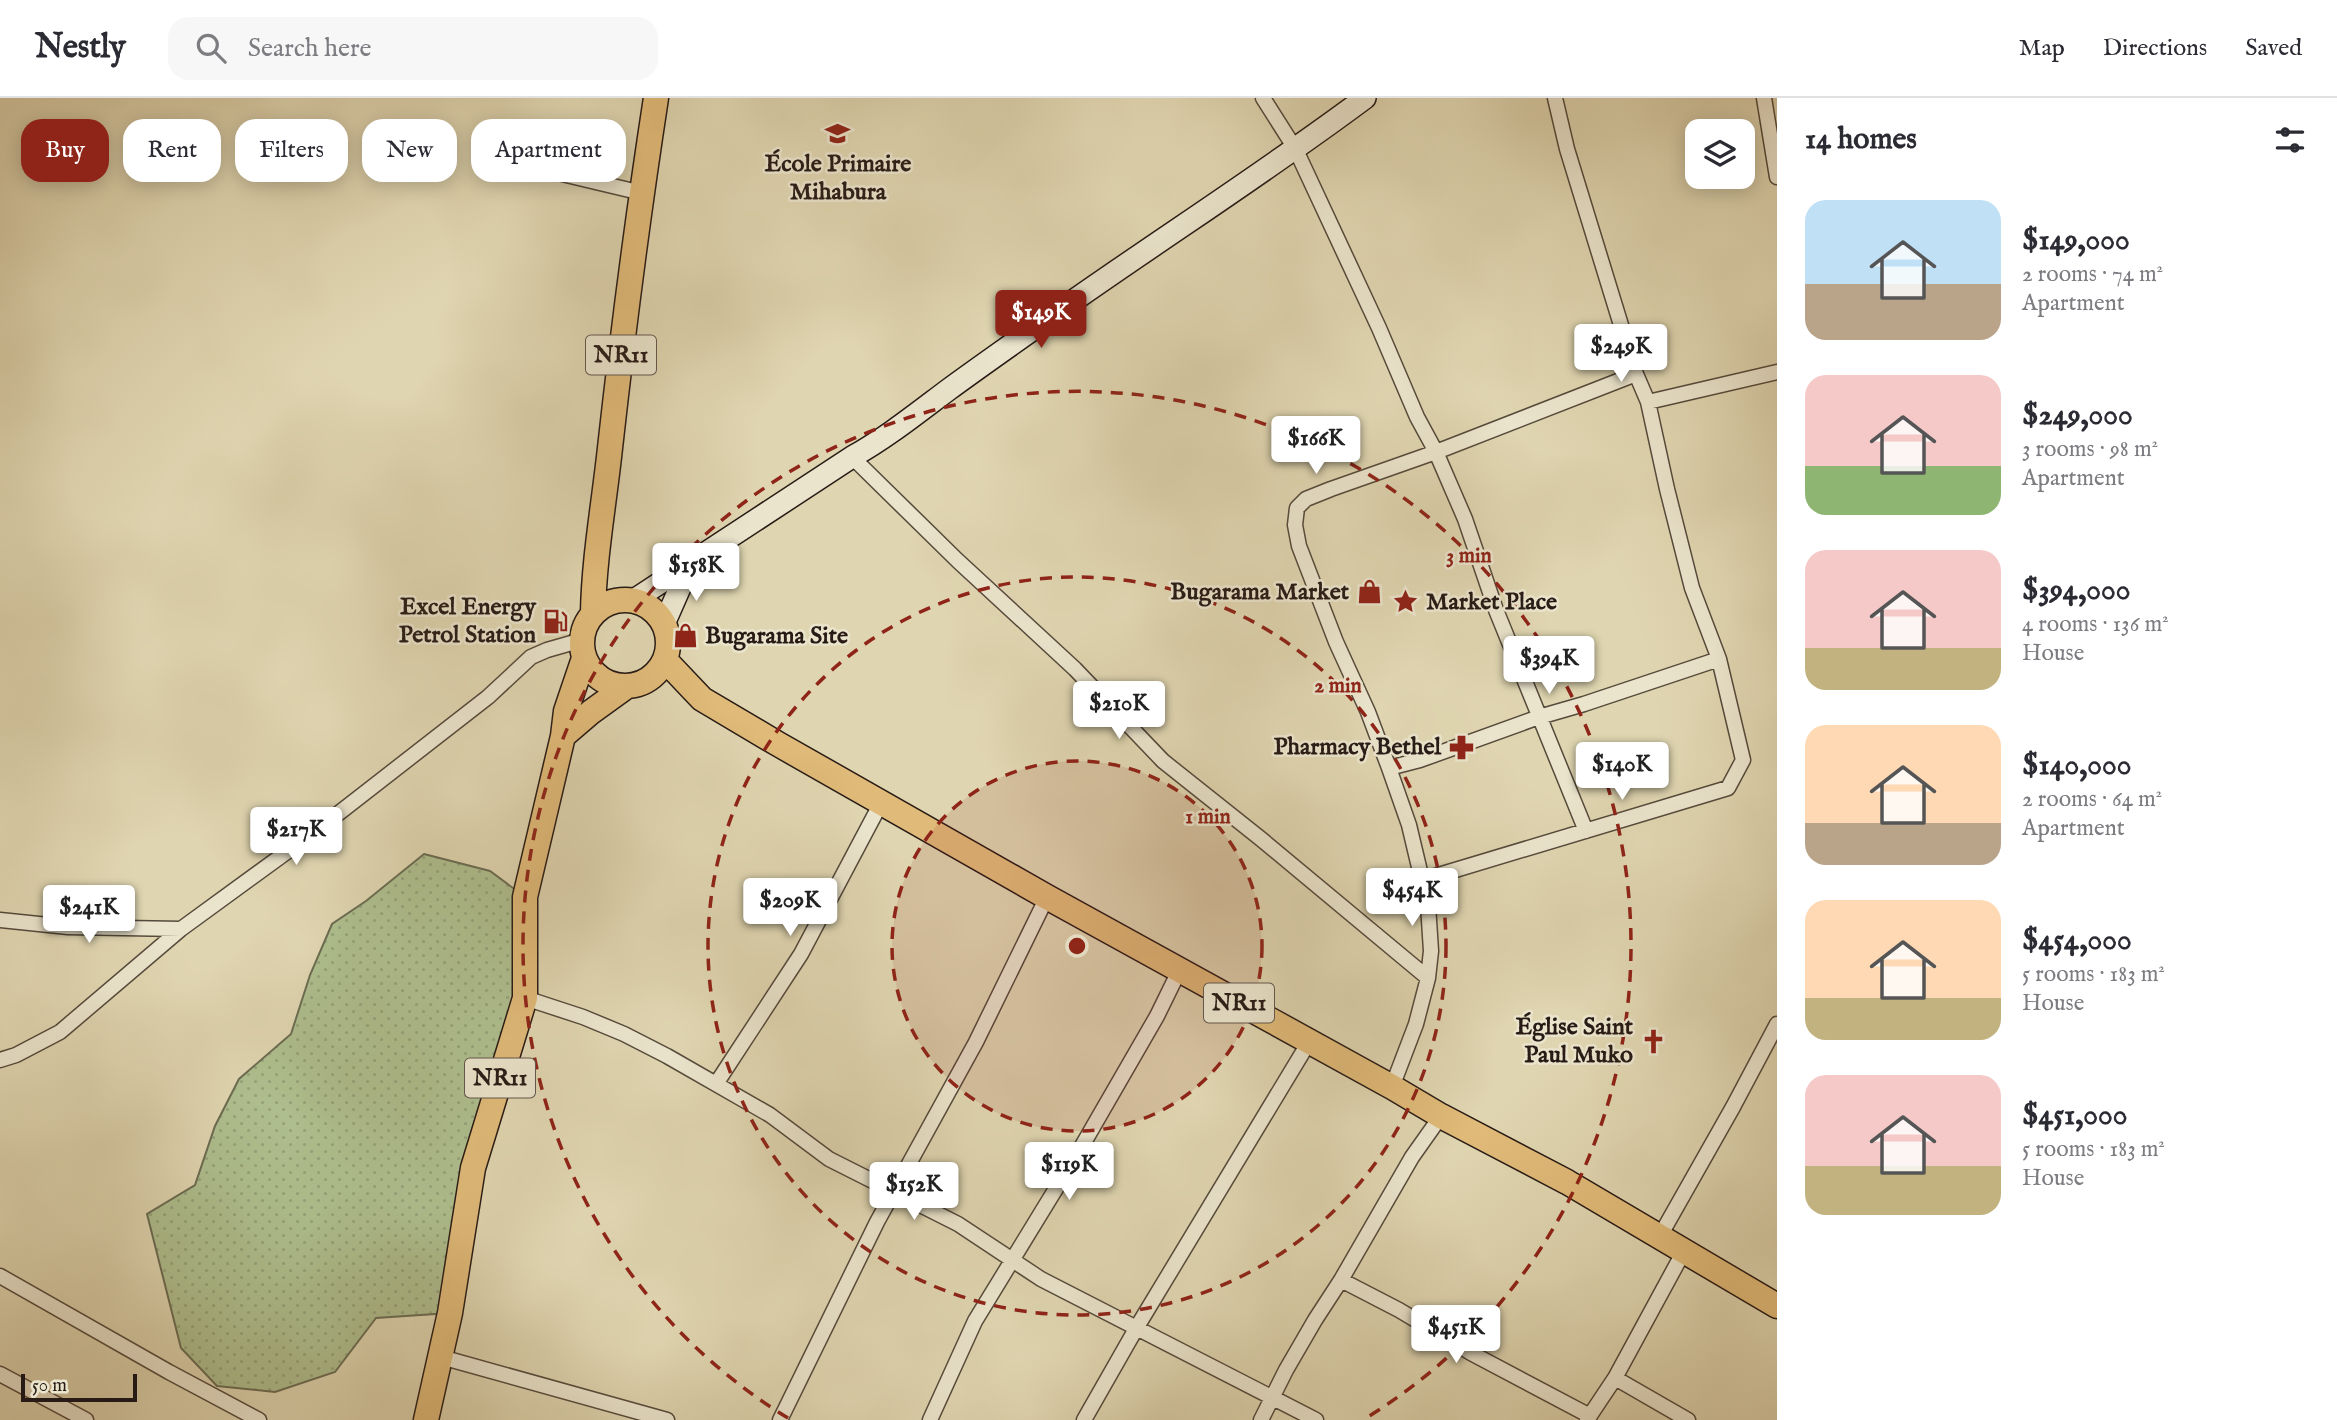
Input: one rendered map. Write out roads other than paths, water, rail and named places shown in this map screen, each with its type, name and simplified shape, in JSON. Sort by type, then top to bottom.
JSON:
[{"type":"highway","name":"NR11","points":[[593,613],[594,564],[605,494],[629,284],[656,98]]},
{"type":"highway","points":[[563,736],[591,712],[654,675],[665,660],[668,638],[664,624],[652,609],[634,600],[616,600],[599,607],[593,613],[585,626],[583,649],[592,671],[604,681],[633,685]]},
{"type":"highway","name":"NR11","points":[[426,1420],[441,1357],[473,1168],[525,998],[525,897],[563,736],[566,711],[583,649]]},
{"type":"highway","name":"NR11","points":[[665,660],[702,699],[881,803],[1441,1116],[1567,1182],[1777,1306]]},
{"type":"highway","name":"NR11","points":[[633,685],[702,699]]},
{"type":"main road","points":[[634,600],[882,440],[947,390],[1110,275],[1296,150],[1365,98]]},
{"type":"main road","points":[[664,624],[690,565]]},
{"type":"street","points":[[1263,98],[1296,150],[1374,316],[1417,417],[1436,452],[1465,519],[1496,610],[1586,831]]},
{"type":"street","points":[[1422,880],[1728,788],[1743,760],[1719,659],[1692,589],[1648,402],[1636,374],[1567,149],[1555,98]]},
{"type":"street","points":[[1764,98],[1777,177]]},
{"type":"street","points":[[596,182],[642,193]]},
{"type":"street","points":[[1648,402],[1777,372]]},
{"type":"street","points":[[1392,1087],[1416,1024],[1428,978],[1428,905],[1409,825],[1390,768],[1298,546],[1295,525],[1297,508],[1306,499],[1331,489],[1436,452],[1636,374]]},
{"type":"street","points":[[852,457],[958,561],[1075,668],[1163,761],[1428,978]]},
{"type":"street","points":[[0,1060],[16,1055],[60,1032],[181,929],[321,827],[488,698],[531,657],[547,650],[583,649]]},
{"type":"street","points":[[1390,768],[1719,659]]},
{"type":"street","points":[[716,1084],[801,954],[881,803]]},
{"type":"street","points":[[780,1420],[877,1222],[969,1054],[1047,897]]},
{"type":"street","points":[[0,920],[68,927],[181,929]]},
{"type":"street","points":[[930,1420],[975,1321],[1083,1146],[1157,1016],[1180,969]]},
{"type":"street","points":[[525,998],[624,1034],[770,1115],[829,1159],[958,1224],[1041,1279],[1316,1420]]},
{"type":"street","points":[[1660,1236],[1777,1024]]},
{"type":"street","points":[[1084,1420],[1309,1042]]},
{"type":"street","points":[[1261,1420],[1286,1370],[1412,1157],[1441,1116]]},
{"type":"street","points":[[1341,1280],[1589,1418],[1615,1378],[1684,1251]]},
{"type":"street","points":[[0,1276],[259,1420]]},
{"type":"street","points":[[441,1357],[666,1420]]},
{"type":"street","points":[[0,1374],[86,1420]]},
{"type":"street","points":[[1615,1378],[1688,1420]]},
{"type":"place","name":"École Primaire Mihabura","points":[[838,133]]},
{"type":"place","name":"Bugarama Market","points":[[1369,592]]},
{"type":"place","name":"Market Place","points":[[1406,602]]},
{"type":"place","name":"Excel Energy Petrol Station","points":[[556,621]]},
{"type":"place","name":"Bugarama Site","points":[[685,636]]},
{"type":"place","name":"Pharmacy Bethel","points":[[1461,747]]},
{"type":"place","name":"Église Saint Paul Muko","points":[[1653,1041]]}]
